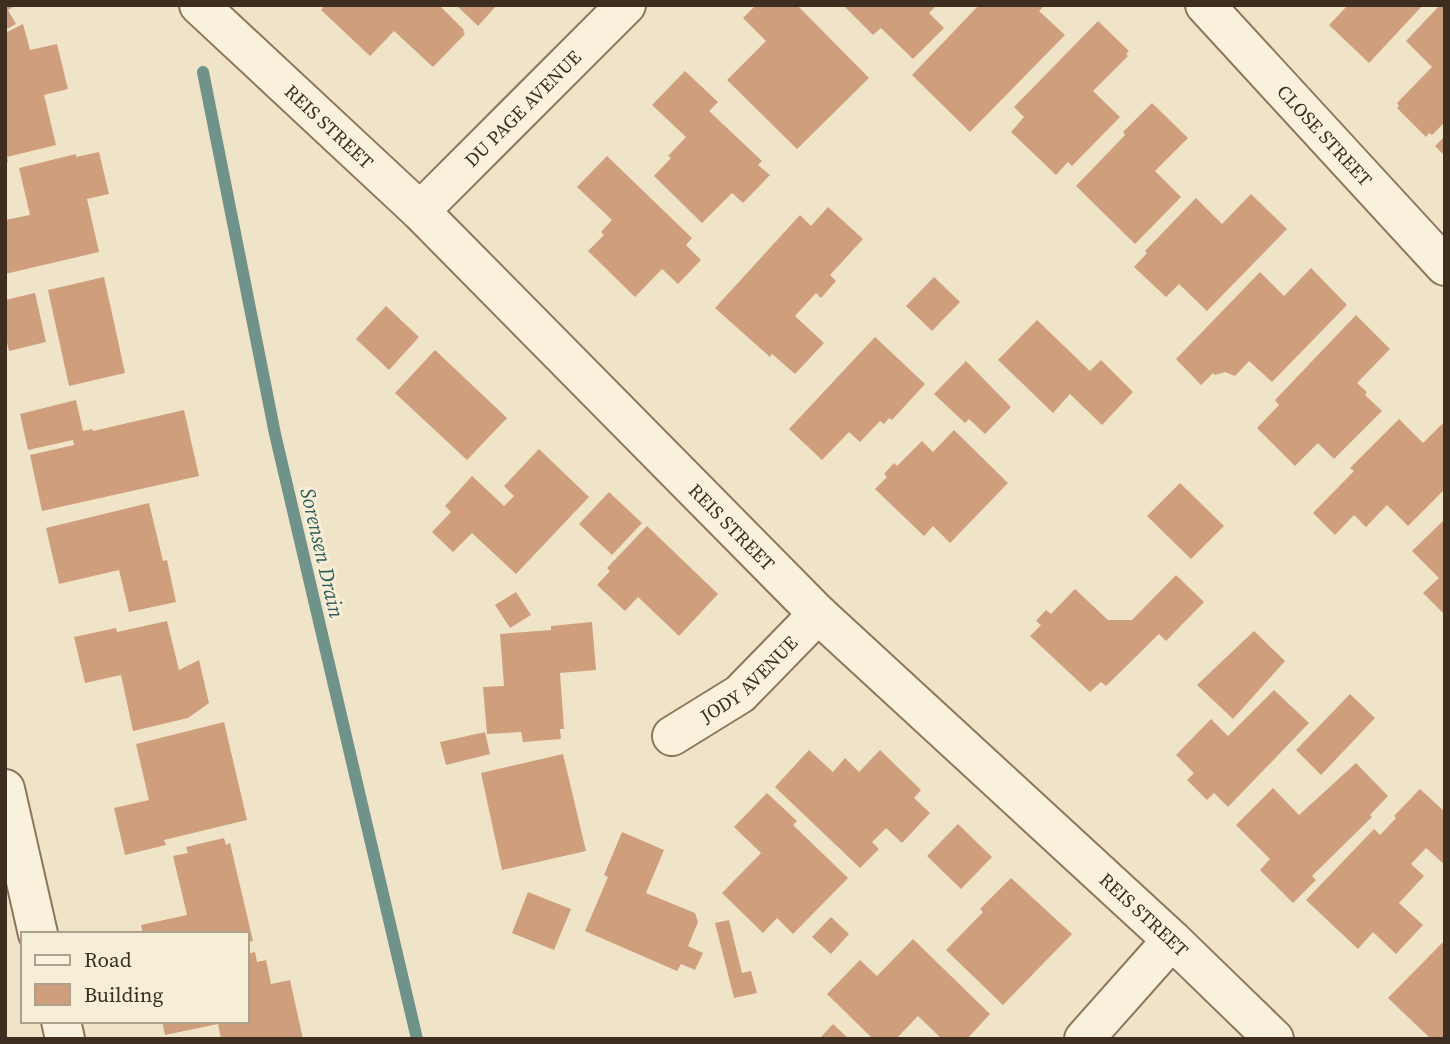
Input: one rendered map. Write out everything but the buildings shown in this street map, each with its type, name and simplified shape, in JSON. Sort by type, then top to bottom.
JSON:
[{"type":"street","name":"REIS STREET","points":[[199,5],[420,211],[818,614],[1171,940],[1274,1039]]},
{"type":"street","name":"DU PAGE AVENUE","points":[[420,211],[626,5]]},
{"type":"street","name":"CLOSE STREET","points":[[1205,5],[1445,266]]},
{"type":"street","name":"JODY AVENUE","points":[[672,736],[740,694],[818,614]]},
{"type":"street","points":[[5,789],[26,923]]},
{"type":"street","points":[[1084,1039],[1171,940]]},
{"type":"waterway","name":"Sorensen Drain","points":[[203,72],[275,434],[417,1039]]}]
